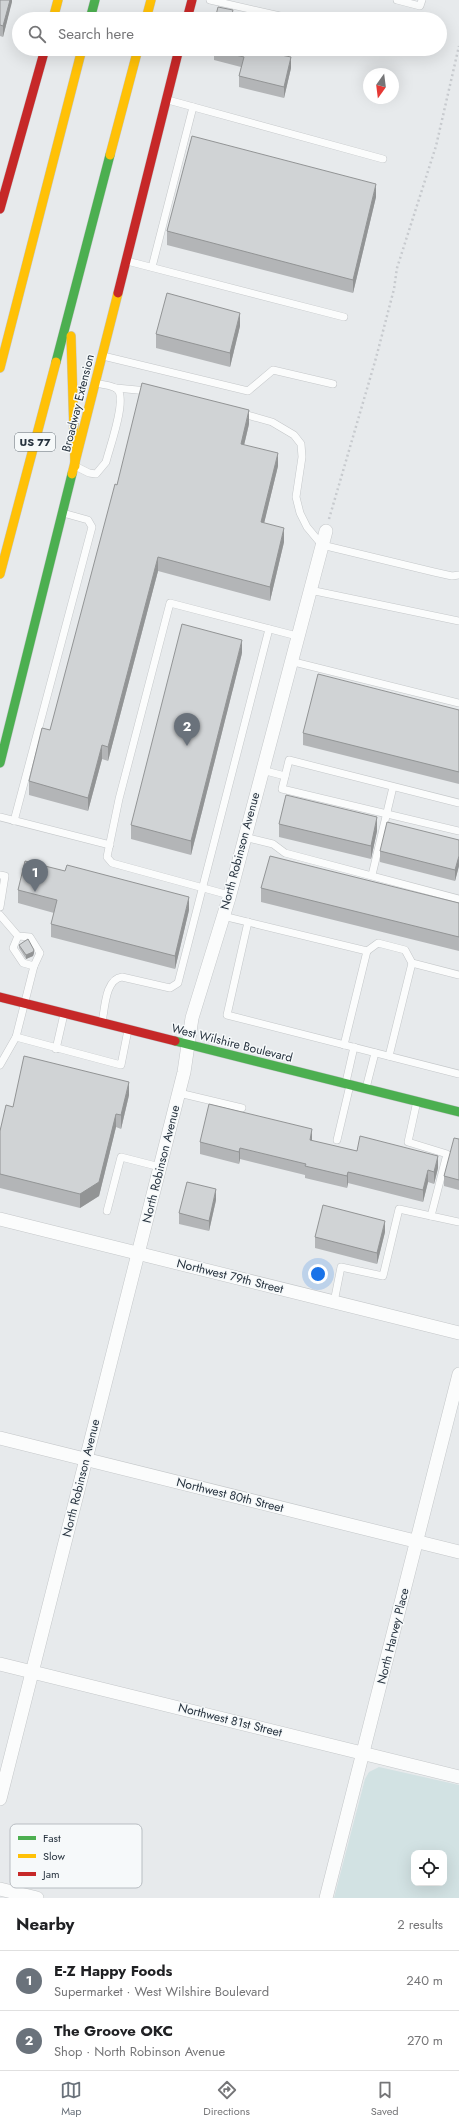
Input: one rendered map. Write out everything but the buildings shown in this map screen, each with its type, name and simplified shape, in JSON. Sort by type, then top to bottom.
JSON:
[{"type":"main road","points":[[55,12],[58,0]]},
{"type":"main road","points":[[92,12],[95,0]]},
{"type":"main road","points":[[148,12],[151,0]]},
{"type":"main road","points":[[189,12],[192,0]]},
{"type":"main road","points":[[0,209],[43,56]]},
{"type":"main road","points":[[0,368],[80,56]]},
{"type":"main road","name":"US 77","points":[[0,574],[71,310],[136,56]]},
{"type":"main road","name":"Broadway Extension","points":[[0,763],[177,56]]},
{"type":"main road","points":[[71,310],[73,405],[71,418],[75,466]]},
{"type":"main road","name":"West Wilshire Boulevard","points":[[0,997],[459,1112]]},
{"type":"street","name":"North Robinson Avenue","points":[[0,1799],[179,1093],[189,1045],[192,1018],[230,895],[290,661],[326,531]]},
{"type":"street","name":"Northwest 79th Street","points":[[0,1219],[459,1333]]},
{"type":"street","name":"North Harvey Place","points":[[326,1898],[459,1374]]},
{"type":"street","name":"Northwest 80th Street","points":[[0,1438],[459,1552]]},
{"type":"street","name":"Northwest 81st Street","points":[[0,1664],[459,1777]]},
{"type":"street","points":[[0,1889],[37,1898]]},
{"type":"lane","points":[[210,0],[262,12]]},
{"type":"lane","points":[[397,0],[420,6],[422,0]]},
{"type":"lane","points":[[166,100],[383,159]]},
{"type":"lane","points":[[152,267],[193,107]]},
{"type":"lane","points":[[126,261],[344,317]]},
{"type":"lane","points":[[102,356],[248,390],[273,370],[332,384]]},
{"type":"lane","points":[[96,383],[116,388],[154,392]]},
{"type":"lane","points":[[75,466],[89,473],[96,474],[106,462],[121,406],[119,392],[116,388]]},
{"type":"lane","points":[[231,411],[272,422],[294,436],[301,444],[302,457],[296,497],[300,513],[308,527],[322,545],[452,576],[459,575]]},
{"type":"lane","points":[[14,821],[92,527],[88,520],[63,513]]},
{"type":"lane","points":[[310,590],[459,621]]},
{"type":"lane","points":[[230,895],[112,863],[107,857],[119,799],[170,603],[297,636]]},
{"type":"lane","points":[[102,1023],[110,984],[116,979],[122,977],[170,988],[178,983],[269,629]]},
{"type":"lane","points":[[290,661],[459,703]]},
{"type":"lane","points":[[459,803],[289,760],[282,789],[459,832]]},
{"type":"lane","points":[[262,770],[285,776]]},
{"type":"lane","points":[[372,875],[393,787]]},
{"type":"lane","points":[[0,817],[110,845]]},
{"type":"lane","points":[[244,837],[273,844],[285,853],[459,899]]},
{"type":"lane","points":[[0,875],[5,876],[0,907]]},
{"type":"lane","points":[[0,915],[18,936],[30,937],[40,953],[34,966],[16,1037],[0,1065]]},
{"type":"lane","points":[[223,916],[367,951]]},
{"type":"lane","points":[[248,922],[227,1015],[459,1074]]},
{"type":"lane","points":[[18,936],[13,948],[23,963],[34,966]]},
{"type":"lane","points":[[344,1045],[367,951],[378,943],[405,950],[412,963],[389,1056]]},
{"type":"lane","points":[[412,963],[459,975]]},
{"type":"lane","points":[[56,1048],[64,1014]]},
{"type":"lane","points":[[16,1037],[121,1065],[128,1030]]},
{"type":"lane","points":[[337,1140],[354,1047]]},
{"type":"lane","points":[[366,1089],[375,1053]]},
{"type":"lane","points":[[179,1093],[242,1108]]},
{"type":"lane","points":[[417,1101],[408,1142],[448,1154],[431,1216]]},
{"type":"lane","points":[[106,1210],[120,1157],[160,1167]]},
{"type":"lane","points":[[334,1302],[341,1268],[383,1276],[399,1209],[459,1222]]},
{"type":"path","points":[[326,531],[378,350],[394,289],[397,268],[436,146],[459,46]]},
{"type":"shaded area","points":[[379,1767],[459,1785],[459,1898],[334,1898],[365,1779],[369,1772]]},
{"type":"traffic: fast","points":[[92,12],[95,0]]},
{"type":"traffic: fast","points":[[56,362],[110,155]]},
{"type":"traffic: fast","points":[[0,763],[72,474]]},
{"type":"traffic: fast","points":[[175,1041],[459,1112]]},
{"type":"traffic: slow","points":[[55,12],[58,0]]},
{"type":"traffic: slow","points":[[148,12],[151,0]]},
{"type":"traffic: slow","points":[[0,368],[80,56]]},
{"type":"traffic: slow","points":[[110,155],[136,56]]},
{"type":"traffic: slow","points":[[72,474],[118,293]]},
{"type":"traffic: slow","points":[[71,336],[75,466]]},
{"type":"traffic: slow","points":[[0,574],[56,362]]},
{"type":"traffic: jam","points":[[189,12],[192,0]]},
{"type":"traffic: jam","points":[[0,209],[43,56]]},
{"type":"traffic: jam","points":[[118,293],[177,56]]},
{"type":"traffic: jam","points":[[0,997],[175,1041]]},
{"type":"place","name":"The Groove OKC","points":[[187,746]]},
{"type":"place","name":"E-Z Happy Foods","points":[[35,892]]}]
